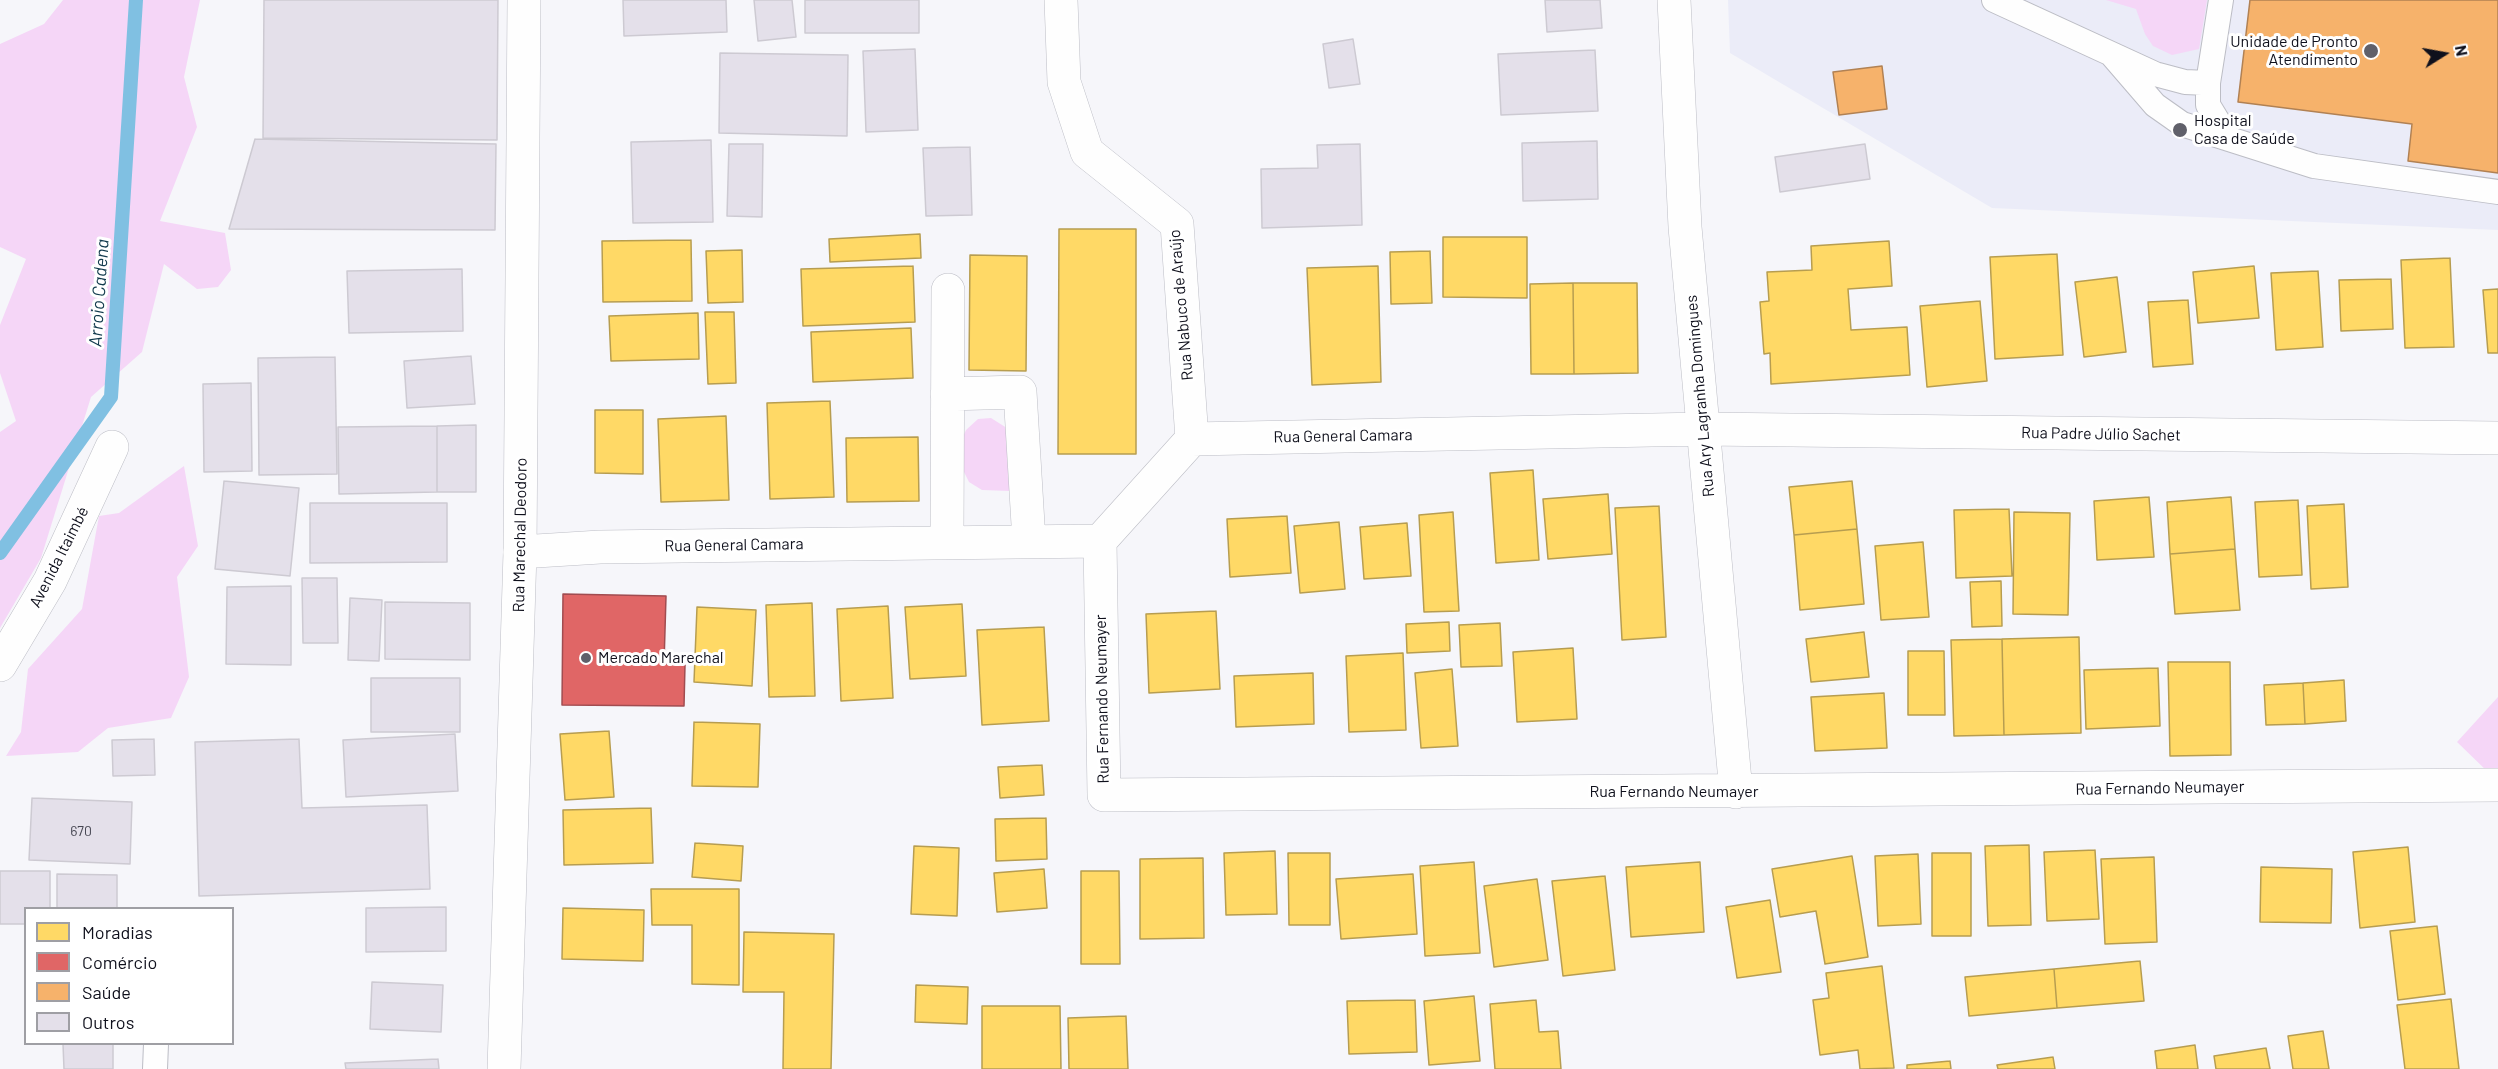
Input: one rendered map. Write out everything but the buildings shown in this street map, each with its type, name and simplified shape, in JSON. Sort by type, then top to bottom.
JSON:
[{"type":"street","name":"Rua Marechal Deodoro","points":[[504,1069],[520,552],[524,0]]},
{"type":"street","name":"Rua Nabuco de Araújo","points":[[1061,0],[1064,82],[1086,152],[1177,224],[1192,439]]},
{"type":"street","name":"Rua Ary Lagranha Domingues","points":[[1674,0],[1685,227],[1736,792]]},
{"type":"street","points":[[947,541],[948,291]]},
{"type":"street","points":[[947,394],[1020,392],[1029,542]]},
{"type":"street","name":"Rua General Camara","points":[[1192,439],[1703,429]]},
{"type":"street","name":"Rua Padre Júlio Sachet","points":[[1703,429],[2498,438]]},
{"type":"street","points":[[1100,541],[1192,439]]},
{"type":"street","name":"Avenida Itaimbé","points":[[0,665],[50,581],[112,447]]},
{"type":"street","name":"Rua General Camara","points":[[520,552],[585,548],[947,541],[1100,541]]},
{"type":"street","name":"Rua Fernando Neumayer","points":[[1100,541],[1104,795],[2498,785]]},
{"type":"lane","points":[[1994,0],[2172,80],[2208,83]]},
{"type":"lane","points":[[2221,0],[2208,83],[2208,105],[2228,138]]},
{"type":"lane","points":[[2111,54],[2155,105],[2182,124],[2314,166],[2498,192]]},
{"type":"lane","points":[[155,1069],[156,1045]]},
{"type":"shaded area","points":[[63,0],[200,0],[184,77],[197,127],[160,221],[225,233],[231,270],[218,287],[197,289],[164,264],[142,352],[91,397],[41,558],[0,628],[0,432],[16,421],[0,373],[0,325],[26,259],[0,247],[0,44],[44,24]]},
{"type":"shaded area","name":"Hospital Casa de Saúde","points":[[1728,0],[2498,0],[2498,230],[1992,208],[1730,53]]},
{"type":"shaded area","points":[[2106,0],[2207,0],[2199,49],[2172,55],[2153,46],[2145,34],[2136,9]]},
{"type":"shaded area","points":[[991,418],[1010,430],[1010,491],[982,490],[969,482],[961,466],[961,441],[966,430],[978,419]]},
{"type":"shaded area","points":[[184,466],[198,546],[177,577],[189,677],[171,718],[108,728],[78,752],[6,756],[21,732],[28,669],[82,609],[99,516],[119,513]]},
{"type":"shaded area","points":[[2498,697],[2498,775],[2488,772],[2457,742]]},
{"type":"waterway","name":"Arroio Cadena","points":[[0,553],[111,397],[136,0]]},
{"type":"place","name":"Unidade de Pronto Atendimento","points":[[2371,51]]},
{"type":"place","name":"Hospital Casa de Saúde","points":[[2180,130]]},
{"type":"place","name":"Mercado Marechal","points":[[586,658]]}]
